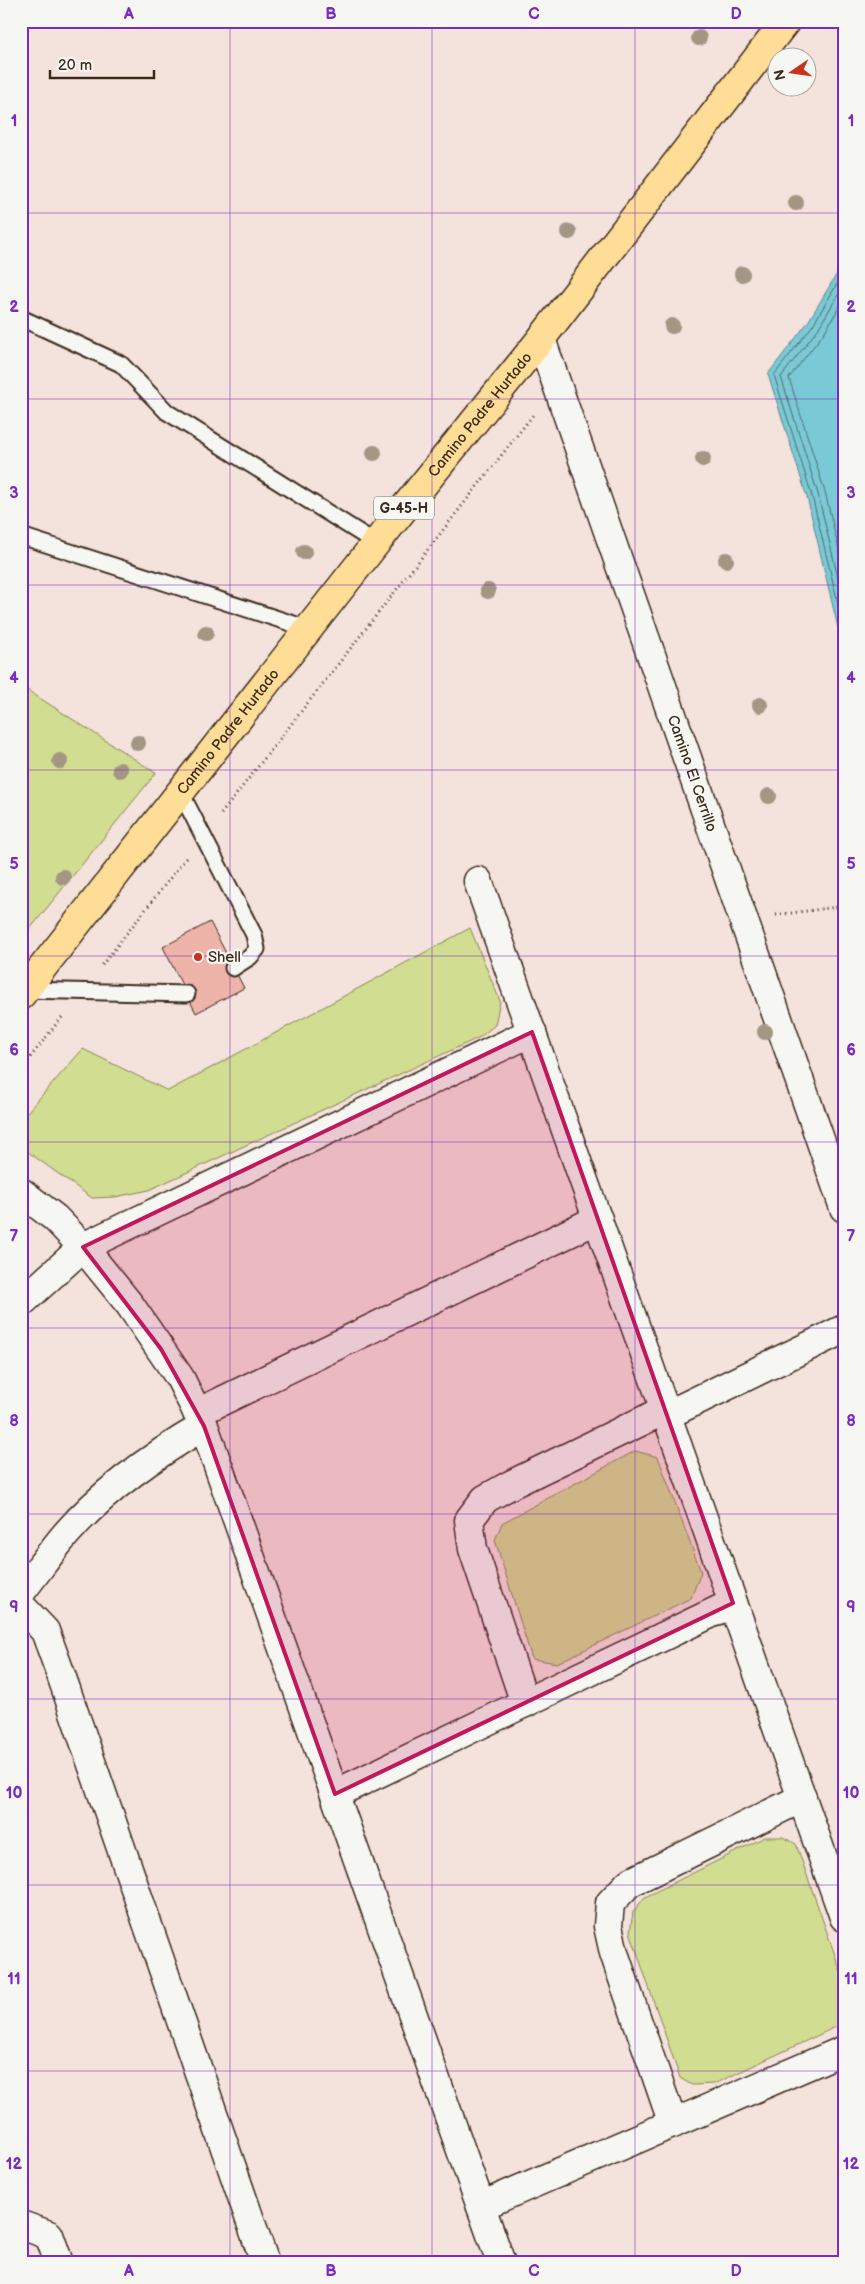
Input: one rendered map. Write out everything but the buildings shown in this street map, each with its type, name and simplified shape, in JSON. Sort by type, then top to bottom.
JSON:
[{"type":"main road","name":"Camino Padre Hurtado","points":[[23,993],[376,543],[541,339],[786,21]]},
{"type":"street","name":"Camino El Cerrillo","points":[[541,339],[844,1208]]},
{"type":"street","points":[[478,881],[844,1917]]},
{"type":"street","points":[[21,1303],[84,1247],[532,1032]]},
{"type":"street","points":[[21,1192],[55,1218],[84,1247],[130,1305],[180,1378],[201,1420],[501,2263]]},
{"type":"street","points":[[21,1592],[66,1534],[114,1488],[201,1420],[598,1219]]},
{"type":"street","points":[[525,1703],[473,1549],[469,1520],[485,1499],[512,1484],[844,1329]]},
{"type":"street","points":[[335,1794],[733,1603]]},
{"type":"street","points":[[21,1606],[45,1631],[265,2263]]},
{"type":"street","points":[[673,2124],[614,1953],[608,1926],[610,1903],[630,1883],[802,1798]]},
{"type":"street","points":[[481,2206],[844,2050]]},
{"type":"street","points":[[21,2224],[49,2235],[59,2263]]},
{"type":"lane","points":[[21,318],[121,364],[166,412],[376,543]]},
{"type":"lane","points":[[21,536],[309,629]]},
{"type":"lane","points":[[181,793],[254,936],[257,949],[250,957],[233,968]]},
{"type":"lane","points":[[23,993],[187,994]]},
{"type":"path","points":[[21,1069],[556,385]]},
{"type":"path","points":[[743,919],[844,906]]},
{"type":"highlighted area","points":[[532,1032],[733,1603],[335,1794],[204,1426],[161,1349],[83,1247]]},
{"type":"green space","points":[[21,686],[156,773],[21,940]]},
{"type":"green space","points":[[470,928],[500,1001],[495,1025],[480,1037],[149,1190],[115,1197],[92,1198],[21,1147],[21,1119],[83,1049],[168,1091]]},
{"type":"green space","points":[[635,1451],[658,1457],[701,1572],[691,1598],[557,1663],[532,1659],[495,1540],[502,1523]]},
{"type":"green space","points":[[765,1837],[783,1837],[796,1844],[844,1981],[844,2021],[840,2025],[714,2084],[692,2085],[680,2078],[630,1932],[633,1912],[645,1897]]},
{"type":"water","points":[[844,262],[844,639],[838,628],[807,497],[768,374],[808,322]]},
{"type":"place","name":"Shell","points":[[198,957]]}]
